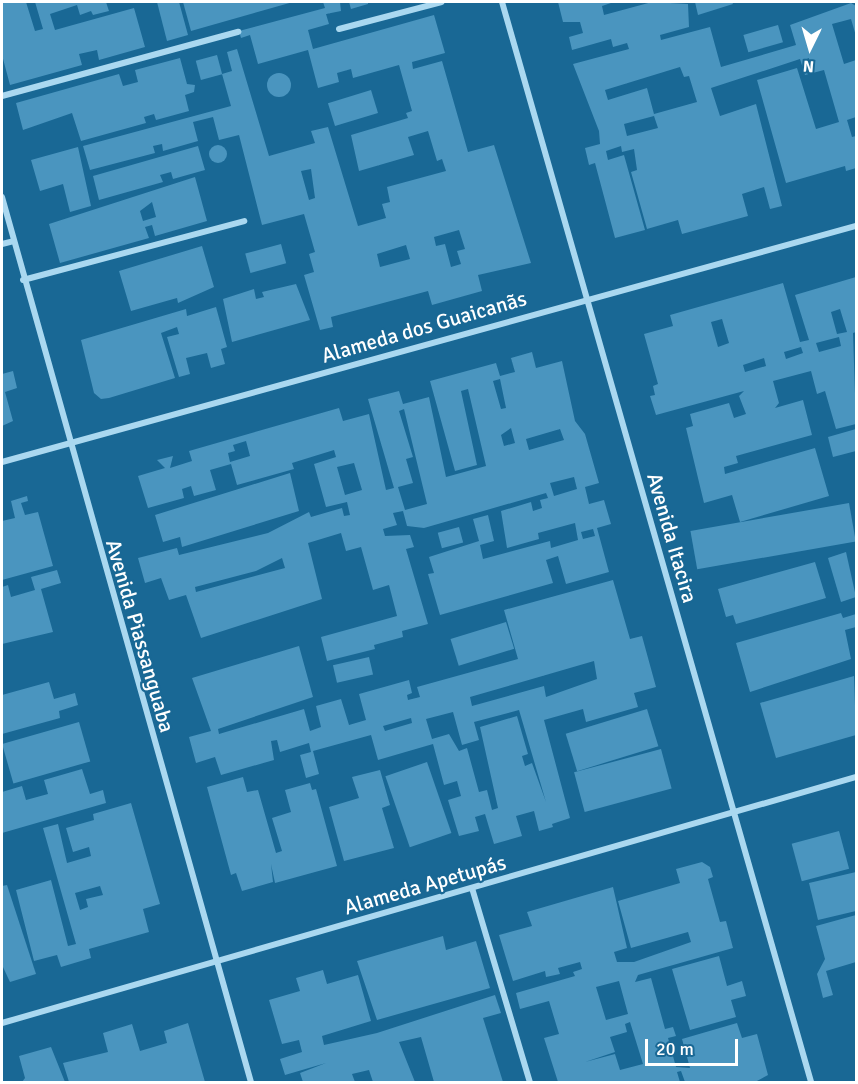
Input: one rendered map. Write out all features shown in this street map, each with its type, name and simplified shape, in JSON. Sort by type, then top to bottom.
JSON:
[{"type":"street","points":[[339,29],[442,2]]},
{"type":"street","name":"Avenida Itacira","points":[[502,2],[585,298],[812,1083]]},
{"type":"street","points":[[2,96],[238,32]]},
{"type":"street","name":"Avenida Piassanguaba","points":[[2,197],[68,443],[250,1083]]},
{"type":"street","points":[[23,280],[244,221]]},
{"type":"street","name":"Alameda dos Guaicanãs","points":[[2,462],[585,298],[856,226]]},
{"type":"street","points":[[2,244],[14,241]]},
{"type":"street","name":"Alameda Apetupás","points":[[2,1023],[217,963],[856,777]]},
{"type":"street","points":[[472,888],[530,1083]]},
{"type":"building","points":[[2,2],[26,2],[35,31],[43,29],[35,2],[106,2],[109,11],[93,15],[91,11],[80,15],[77,5],[50,14],[55,30],[134,8],[145,47],[99,60],[97,50],[79,54],[82,65],[10,85],[2,55]]},
{"type":"building","points":[[157,2],[179,2],[188,35],[167,41]]},
{"type":"building","points":[[183,2],[293,2],[191,31]]},
{"type":"building","points":[[323,2],[340,2],[341,11],[326,14],[329,24],[308,30],[313,49],[434,15],[445,53],[412,62],[413,69],[442,61],[468,152],[494,145],[531,263],[478,275],[482,291],[432,305],[428,291],[331,317],[333,327],[320,330],[304,275],[314,272],[309,254],[315,252],[304,214],[262,225],[239,135],[219,140],[213,117],[193,122],[198,141],[163,151],[162,144],[153,146],[155,153],[90,170],[83,146],[231,106],[222,74],[232,71],[227,52],[237,49],[269,156],[315,143],[311,131],[328,127],[358,226],[386,218],[382,204],[390,202],[387,187],[446,171],[442,159],[437,161],[428,131],[408,137],[414,155],[359,171],[351,135],[408,118],[406,113],[412,111],[399,65],[353,78],[351,69],[337,73],[339,82],[318,88],[308,50],[258,64],[250,35],[241,38],[239,31],[325,8]],"holes":[[[311,169],[315,198],[309,200],[301,171]],[[459,230],[465,249],[457,251],[461,264],[451,267],[445,244],[436,246],[434,237]],[[406,245],[410,259],[380,267],[377,254]]]},
{"type":"building","points":[[349,2],[368,2],[368,4],[351,9]]},
{"type":"building","points":[[558,2],[614,2],[602,6],[604,15],[652,2],[688,4],[689,27],[660,35],[661,40],[710,27],[721,67],[796,45],[790,25],[851,3],[856,6],[856,36],[851,19],[832,24],[844,64],[856,60],[856,117],[847,120],[852,137],[856,136],[856,168],[846,171],[845,166],[786,183],[757,80],[797,68],[816,129],[839,122],[824,70],[805,75],[800,59],[711,88],[720,116],[756,104],[782,206],[770,209],[764,187],[742,194],[748,216],[682,234],[678,220],[647,229],[631,172],[637,170],[634,149],[622,152],[621,146],[606,151],[608,160],[624,155],[645,230],[615,238],[595,163],[589,165],[585,148],[600,144],[599,131],[573,64],[629,49],[627,43],[613,47],[611,39],[572,50],[569,37],[583,33],[580,22],[563,22]],"holes":[[[680,67],[684,77],[689,76],[697,102],[654,114],[647,88],[608,100],[605,90]],[[654,116],[658,128],[627,136],[624,124]]]},
{"type":"building","points":[[695,2],[732,2],[733,4],[698,15]]},
{"type":"building","points":[[778,25],[783,42],[748,52],[743,35]]},
{"type":"building","points":[[217,55],[222,74],[201,80],[196,61]]},
{"type":"building","points":[[180,58],[187,84],[195,85],[194,92],[185,95],[189,111],[156,120],[154,114],[144,117],[146,123],[81,141],[72,113],[23,130],[16,103],[119,74],[123,86],[138,82],[135,70]]},
{"type":"building","points":[[279,73],[284,74],[290,80],[290,90],[284,96],[279,97],[274,96],[268,90],[267,85],[268,80],[274,74]]},
{"type":"building","points":[[371,90],[378,113],[335,126],[328,103]]},
{"type":"building","points":[[218,145],[224,148],[227,154],[224,160],[218,163],[212,160],[209,154],[212,148]]},
{"type":"building","points":[[198,146],[205,170],[173,179],[171,172],[160,175],[163,182],[99,200],[93,176]]},
{"type":"building","points":[[78,147],[91,206],[70,212],[63,184],[40,191],[31,160]]},
{"type":"building","points":[[195,177],[207,221],[155,236],[152,225],[145,227],[149,238],[60,263],[49,224]],"holes":[[[152,202],[156,217],[143,221],[140,211]]]},
{"type":"building","points":[[281,244],[286,263],[250,273],[245,254]]},
{"type":"building","points":[[202,246],[214,287],[178,303],[177,298],[131,311],[119,271]]},
{"type":"building","points":[[856,277],[856,332],[853,333],[856,424],[836,429],[825,391],[817,394],[811,371],[773,381],[779,403],[775,408],[803,400],[812,435],[736,456],[738,463],[724,467],[725,474],[815,448],[829,496],[740,522],[732,495],[704,503],[686,428],[693,426],[690,414],[729,403],[734,418],[746,414],[739,396],[744,391],[656,415],[650,396],[655,395],[653,386],[658,384],[644,334],[673,326],[670,315],[783,283],[800,342],[809,340],[795,295]],"holes":[[[840,309],[847,332],[837,334],[831,312]],[[722,319],[729,343],[718,347],[711,322]],[[839,337],[841,346],[819,352],[816,343]],[[801,347],[803,353],[786,359],[784,352]],[[764,358],[766,366],[745,372],[743,365]]]},
{"type":"building","points":[[296,284],[310,320],[232,342],[223,299],[254,289],[256,299],[264,297],[262,292]]},
{"type":"building","points":[[216,307],[227,347],[221,349],[225,364],[211,368],[207,353],[186,358],[190,374],[179,377],[167,337],[179,334],[177,327],[161,333],[175,378],[109,398],[101,399],[94,393],[81,340],[186,309],[187,316]]},
{"type":"building","points":[[532,352],[536,368],[562,361],[575,421],[585,434],[599,483],[585,487],[589,504],[604,500],[611,524],[597,528],[609,572],[566,584],[558,556],[546,560],[553,583],[440,615],[428,574],[434,573],[429,557],[479,541],[473,519],[488,515],[494,541],[480,545],[483,559],[550,541],[551,548],[578,540],[575,523],[538,533],[539,539],[507,548],[501,511],[531,502],[533,511],[542,508],[540,500],[548,498],[546,493],[424,528],[407,526],[403,511],[393,513],[397,525],[383,529],[385,536],[410,535],[414,547],[406,549],[428,624],[402,631],[403,637],[374,645],[375,649],[327,661],[321,637],[397,616],[389,585],[373,590],[361,547],[346,551],[341,533],[308,543],[322,599],[201,638],[186,595],[169,600],[161,578],[145,583],[138,558],[177,548],[179,555],[268,533],[309,512],[311,517],[342,508],[344,516],[350,515],[347,502],[326,507],[314,464],[336,457],[334,450],[292,463],[294,469],[237,485],[231,464],[210,470],[216,490],[194,496],[191,486],[182,489],[184,498],[148,508],[138,476],[165,468],[157,460],[173,456],[170,468],[192,461],[189,451],[339,408],[343,421],[369,414],[386,490],[394,488],[368,399],[399,391],[403,404],[429,397],[446,477],[486,466],[468,389],[461,391],[477,465],[455,471],[430,381],[496,363],[500,376],[515,372],[511,358]],"holes":[[[500,379],[506,408],[501,409],[493,381]],[[404,409],[427,504],[405,510],[398,487],[413,483],[406,459],[413,457],[399,411]],[[511,428],[515,443],[504,446],[501,435]],[[560,429],[564,440],[529,450],[526,439]],[[246,441],[250,456],[230,462],[228,453],[235,451],[233,445]],[[354,463],[362,490],[345,495],[337,467]],[[574,477],[577,489],[554,496],[550,483]],[[593,529],[595,536],[583,539],[581,532]],[[282,558],[285,568],[196,592],[195,587],[256,571]]]},
{"type":"building","points":[[13,371],[17,388],[5,392],[13,421],[2,426],[2,374]]},
{"type":"building","points":[[856,429],[856,451],[833,457],[828,437]]},
{"type":"building","points":[[290,473],[299,511],[182,547],[180,537],[163,542],[155,515]]},
{"type":"building","points":[[27,496],[28,501],[21,503],[25,515],[38,512],[53,566],[2,580],[2,521],[15,518],[11,501]]},
{"type":"building","points":[[849,503],[856,541],[697,569],[690,531]]},
{"type":"building","points":[[459,527],[463,542],[442,548],[438,533]]},
{"type":"building","points":[[846,552],[856,597],[841,602],[828,558]]},
{"type":"building","points":[[815,562],[826,598],[736,624],[733,615],[726,617],[718,589]]},
{"type":"building","points":[[57,570],[61,583],[41,589],[53,632],[2,644],[2,587],[8,585],[11,597],[35,590],[31,577]]},
{"type":"building","points":[[613,580],[630,639],[642,636],[656,687],[634,693],[638,707],[586,722],[583,709],[544,720],[570,818],[552,824],[553,827],[539,831],[534,811],[516,816],[522,836],[494,844],[485,814],[475,817],[479,831],[459,836],[448,800],[461,796],[457,781],[444,785],[433,744],[378,760],[371,735],[313,751],[319,774],[306,778],[300,755],[311,752],[309,743],[280,752],[277,740],[271,741],[274,760],[221,775],[215,757],[196,763],[189,737],[211,731],[192,678],[299,646],[313,697],[218,729],[219,734],[304,709],[310,731],[321,727],[316,706],[341,699],[349,725],[366,720],[359,694],[409,680],[412,693],[407,695],[408,700],[420,697],[417,687],[518,659],[504,610]],"holes":[[[594,661],[597,679],[546,697],[544,686],[472,706],[470,697]],[[519,710],[546,802],[532,763],[525,766],[522,756],[528,754],[517,716],[480,727],[498,808],[492,810],[487,790],[479,792],[467,748],[459,751],[449,734],[432,739],[426,719],[453,712],[462,745],[479,740],[474,722]],[[411,718],[412,723],[385,731],[383,726]]]},
{"type":"building","points":[[841,613],[843,618],[856,614],[856,627],[845,630],[851,659],[750,692],[736,643]]},
{"type":"building","points":[[506,622],[514,649],[459,666],[451,639]]},
{"type":"building","points":[[369,657],[373,675],[337,683],[333,665]]},
{"type":"building","points":[[854,676],[856,735],[776,758],[760,703]]},
{"type":"building","points":[[49,682],[54,699],[75,693],[78,705],[59,711],[60,718],[2,734],[2,695]]},
{"type":"building","points":[[647,709],[658,746],[577,771],[566,734]]},
{"type":"building","points":[[79,722],[90,761],[13,783],[2,744]]},
{"type":"building","points":[[661,749],[672,789],[585,812],[574,772]]},
{"type":"building","points":[[427,762],[451,833],[410,847],[385,776]]},
{"type":"building","points":[[82,769],[90,794],[103,790],[106,803],[2,833],[2,792],[22,786],[26,800],[48,794],[44,780]]},
{"type":"building","points":[[380,770],[390,805],[382,808],[394,848],[344,861],[329,807],[359,798],[352,777]]},
{"type":"building","points":[[243,777],[247,792],[258,790],[276,853],[282,851],[272,818],[291,812],[285,790],[310,783],[312,790],[316,789],[337,866],[275,883],[271,864],[273,882],[242,891],[236,873],[231,875],[207,787]]},
{"type":"building","points":[[131,803],[160,904],[143,909],[149,932],[89,949],[91,958],[61,967],[57,955],[34,961],[16,890],[51,880],[68,946],[76,944],[43,828],[58,824],[67,863],[91,856],[89,847],[73,852],[66,828],[94,820],[93,814]],"holes":[[[100,886],[103,895],[86,899],[88,907],[80,910],[75,893]]]},
{"type":"building","points":[[839,831],[849,869],[802,881],[792,844]]},
{"type":"building","points":[[702,862],[710,867],[713,877],[708,879],[720,922],[726,921],[733,948],[638,975],[635,982],[651,978],[665,1029],[673,1027],[676,1036],[668,1038],[676,1067],[690,1068],[682,1039],[737,1023],[742,1038],[757,1034],[768,1075],[755,1082],[685,1082],[681,1071],[677,1072],[680,1082],[558,1082],[544,1038],[559,1034],[549,1001],[520,1009],[516,993],[575,976],[573,972],[582,969],[580,962],[558,968],[560,974],[546,977],[545,971],[513,981],[499,935],[532,926],[527,912],[613,887],[627,948],[614,952],[617,962],[634,962],[691,942],[688,932],[631,948],[618,901],[680,883],[676,869]],"holes":[[[619,981],[628,1014],[606,1020],[596,987]],[[630,1022],[643,1064],[620,1070],[615,1054],[585,1062],[615,1052],[610,1037],[627,1032],[625,1024]]]},
{"type":"building","points":[[856,872],[856,911],[818,920],[809,883]]},
{"type":"building","points":[[7,885],[36,974],[10,982],[2,965],[2,886]]},
{"type":"building","points":[[856,915],[856,962],[826,971],[833,995],[823,998],[817,974],[825,959],[816,926]]},
{"type":"building","points":[[443,936],[446,950],[476,941],[490,988],[377,1020],[357,961]]},
{"type":"building","points":[[719,956],[727,986],[742,981],[746,996],[731,1000],[736,1017],[690,1030],[672,969]]},
{"type":"building","points":[[323,970],[327,984],[358,975],[371,1021],[322,1036],[324,1045],[377,1033],[495,995],[501,1013],[483,1018],[503,1082],[434,1082],[421,1037],[399,1042],[415,1082],[373,1082],[369,1070],[352,1074],[355,1082],[303,1082],[300,1073],[326,1063],[285,1075],[280,1059],[302,1052],[299,1040],[282,1044],[269,1000],[300,991],[296,978]]},
{"type":"building","points":[[188,1023],[205,1082],[69,1082],[63,1063],[108,1052],[103,1033],[132,1024],[140,1051],[167,1043],[164,1031]]},
{"type":"building","points":[[51,1047],[65,1082],[22,1082],[25,1078],[19,1056]]}]
